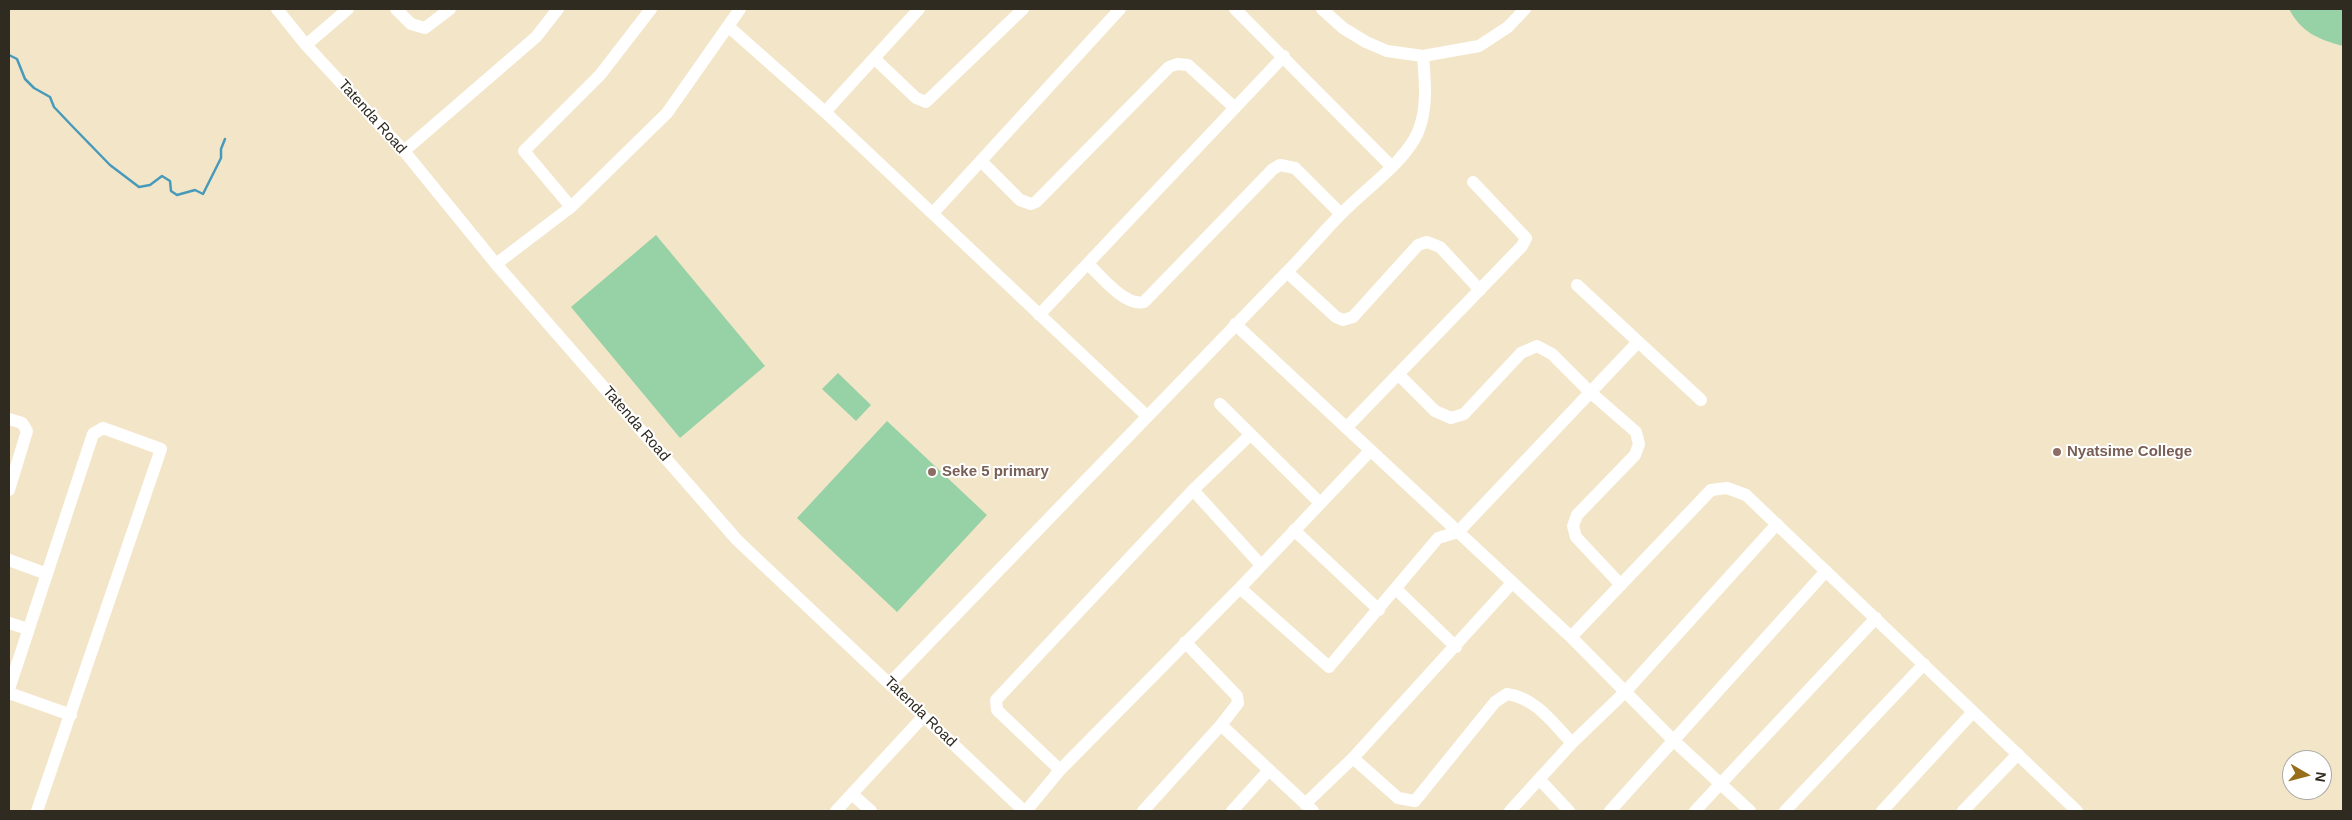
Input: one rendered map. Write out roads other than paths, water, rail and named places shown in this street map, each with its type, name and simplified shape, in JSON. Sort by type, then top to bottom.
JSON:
[{"type":"street","name":"Tatenda Road","points":[[277,9],[306,45],[404,150],[496,264],[737,540],[890,683],[922,717],[1025,811]]},
{"type":"street","points":[[306,45],[348,9]]},
{"type":"street","points":[[396,9],[411,24],[425,28],[450,9]]},
{"type":"street","points":[[404,150],[536,37],[558,9]]},
{"type":"street","points":[[571,207],[524,151],[600,75],[651,9]]},
{"type":"street","points":[[496,264],[571,207],[667,113],[740,9]]},
{"type":"street","points":[[825,112],[920,9]]},
{"type":"street","points":[[875,59],[916,98],[926,102],[1023,9]]},
{"type":"street","points":[[933,213],[1120,9]]},
{"type":"street","points":[[1235,9],[1284,56],[1391,166]]},
{"type":"street","points":[[1322,9],[1343,28],[1366,42],[1387,51],[1423,56],[1479,46],[1508,27],[1525,9]]},
{"type":"street","points":[[729,27],[825,112],[1147,416]]},
{"type":"street","points":[[1039,315],[1284,56]]},
{"type":"street","points":[[890,683],[1341,214],[1409,146],[1418,132],[1423,113],[1426,84],[1423,56]]},
{"type":"street","points":[[981,161],[1020,200],[1031,204],[1036,202],[1169,67],[1177,64],[1188,65],[1235,108]]},
{"type":"street","points":[[1088,264],[1126,300],[1138,304],[1144,302],[1280,165],[1295,168],[1341,214]]},
{"type":"street","points":[[1346,428],[1522,246],[1526,238],[1473,182]]},
{"type":"street","points":[[1287,272],[1336,316],[1343,320],[1353,317],[1418,245],[1427,242],[1440,247],[1480,290]]},
{"type":"street","points":[[1577,286],[1701,400]]},
{"type":"street","points":[[1235,324],[1571,638],[1673,740],[1750,811]]},
{"type":"street","points":[[1240,588],[1329,667],[1438,538],[1458,532],[1638,342]]},
{"type":"street","points":[[1398,374],[1435,411],[1451,418],[1464,414],[1521,353],[1537,346],[1552,354],[1590,392],[1636,432],[1639,444],[1635,455],[1577,515],[1573,526],[1576,537],[1621,585]]},
{"type":"street","points":[[1220,404],[1320,503]]},
{"type":"street","points":[[9,418],[22,423],[27,430],[9,490]]},
{"type":"street","points":[[37,811],[71,715],[162,449],[103,428],[93,434],[9,691],[71,715]]},
{"type":"street","points":[[1060,770],[997,710],[996,700],[1193,490],[1250,435]]},
{"type":"street","points":[[1025,811],[1060,770],[1240,588],[1260,564],[1370,451]]},
{"type":"street","points":[[1571,638],[1711,490],[1728,488],[1746,495],[1777,524],[2018,754],[2072,810]]},
{"type":"street","points":[[1193,490],[1260,564]]},
{"type":"street","points":[[1510,811],[1572,743],[1626,691],[1777,524]]},
{"type":"street","points":[[1294,530],[1378,610]]},
{"type":"street","points":[[9,560],[47,574]]},
{"type":"street","points":[[1610,811],[1826,571]]},
{"type":"street","points":[[1221,726],[1309,808],[1512,583]]},
{"type":"street","points":[[1396,589],[1456,646]]},
{"type":"street","points":[[1695,811],[1876,618]]},
{"type":"street","points":[[9,623],[28,629]]},
{"type":"street","points":[[1143,811],[1221,726],[1236,707],[1238,699],[1185,642]]},
{"type":"street","points":[[1785,811],[1924,664]]},
{"type":"street","points":[[1353,758],[1398,798],[1415,800],[1495,702],[1507,694],[1520,696],[1538,708],[1572,743]]},
{"type":"street","points":[[1882,811],[1973,712]]},
{"type":"street","points":[[836,811],[922,717]]},
{"type":"street","points":[[1963,811],[2018,754]]},
{"type":"street","points":[[1232,811],[1268,770]]},
{"type":"street","points":[[1540,780],[1569,811]]},
{"type":"street","points":[[852,794],[871,811]]},
{"type":"waterway","points":[[9,55],[17,59],[25,79],[34,88],[50,97],[54,107],[110,165],[139,187],[150,185],[162,176],[170,181],[171,191],[177,195],[195,190],[203,194],[221,158],[221,149],[225,139]]},
{"type":"place","name":"Nyatsime College","points":[[2057,452]]},
{"type":"place","name":"Seke 5 primary","points":[[932,472]]}]
